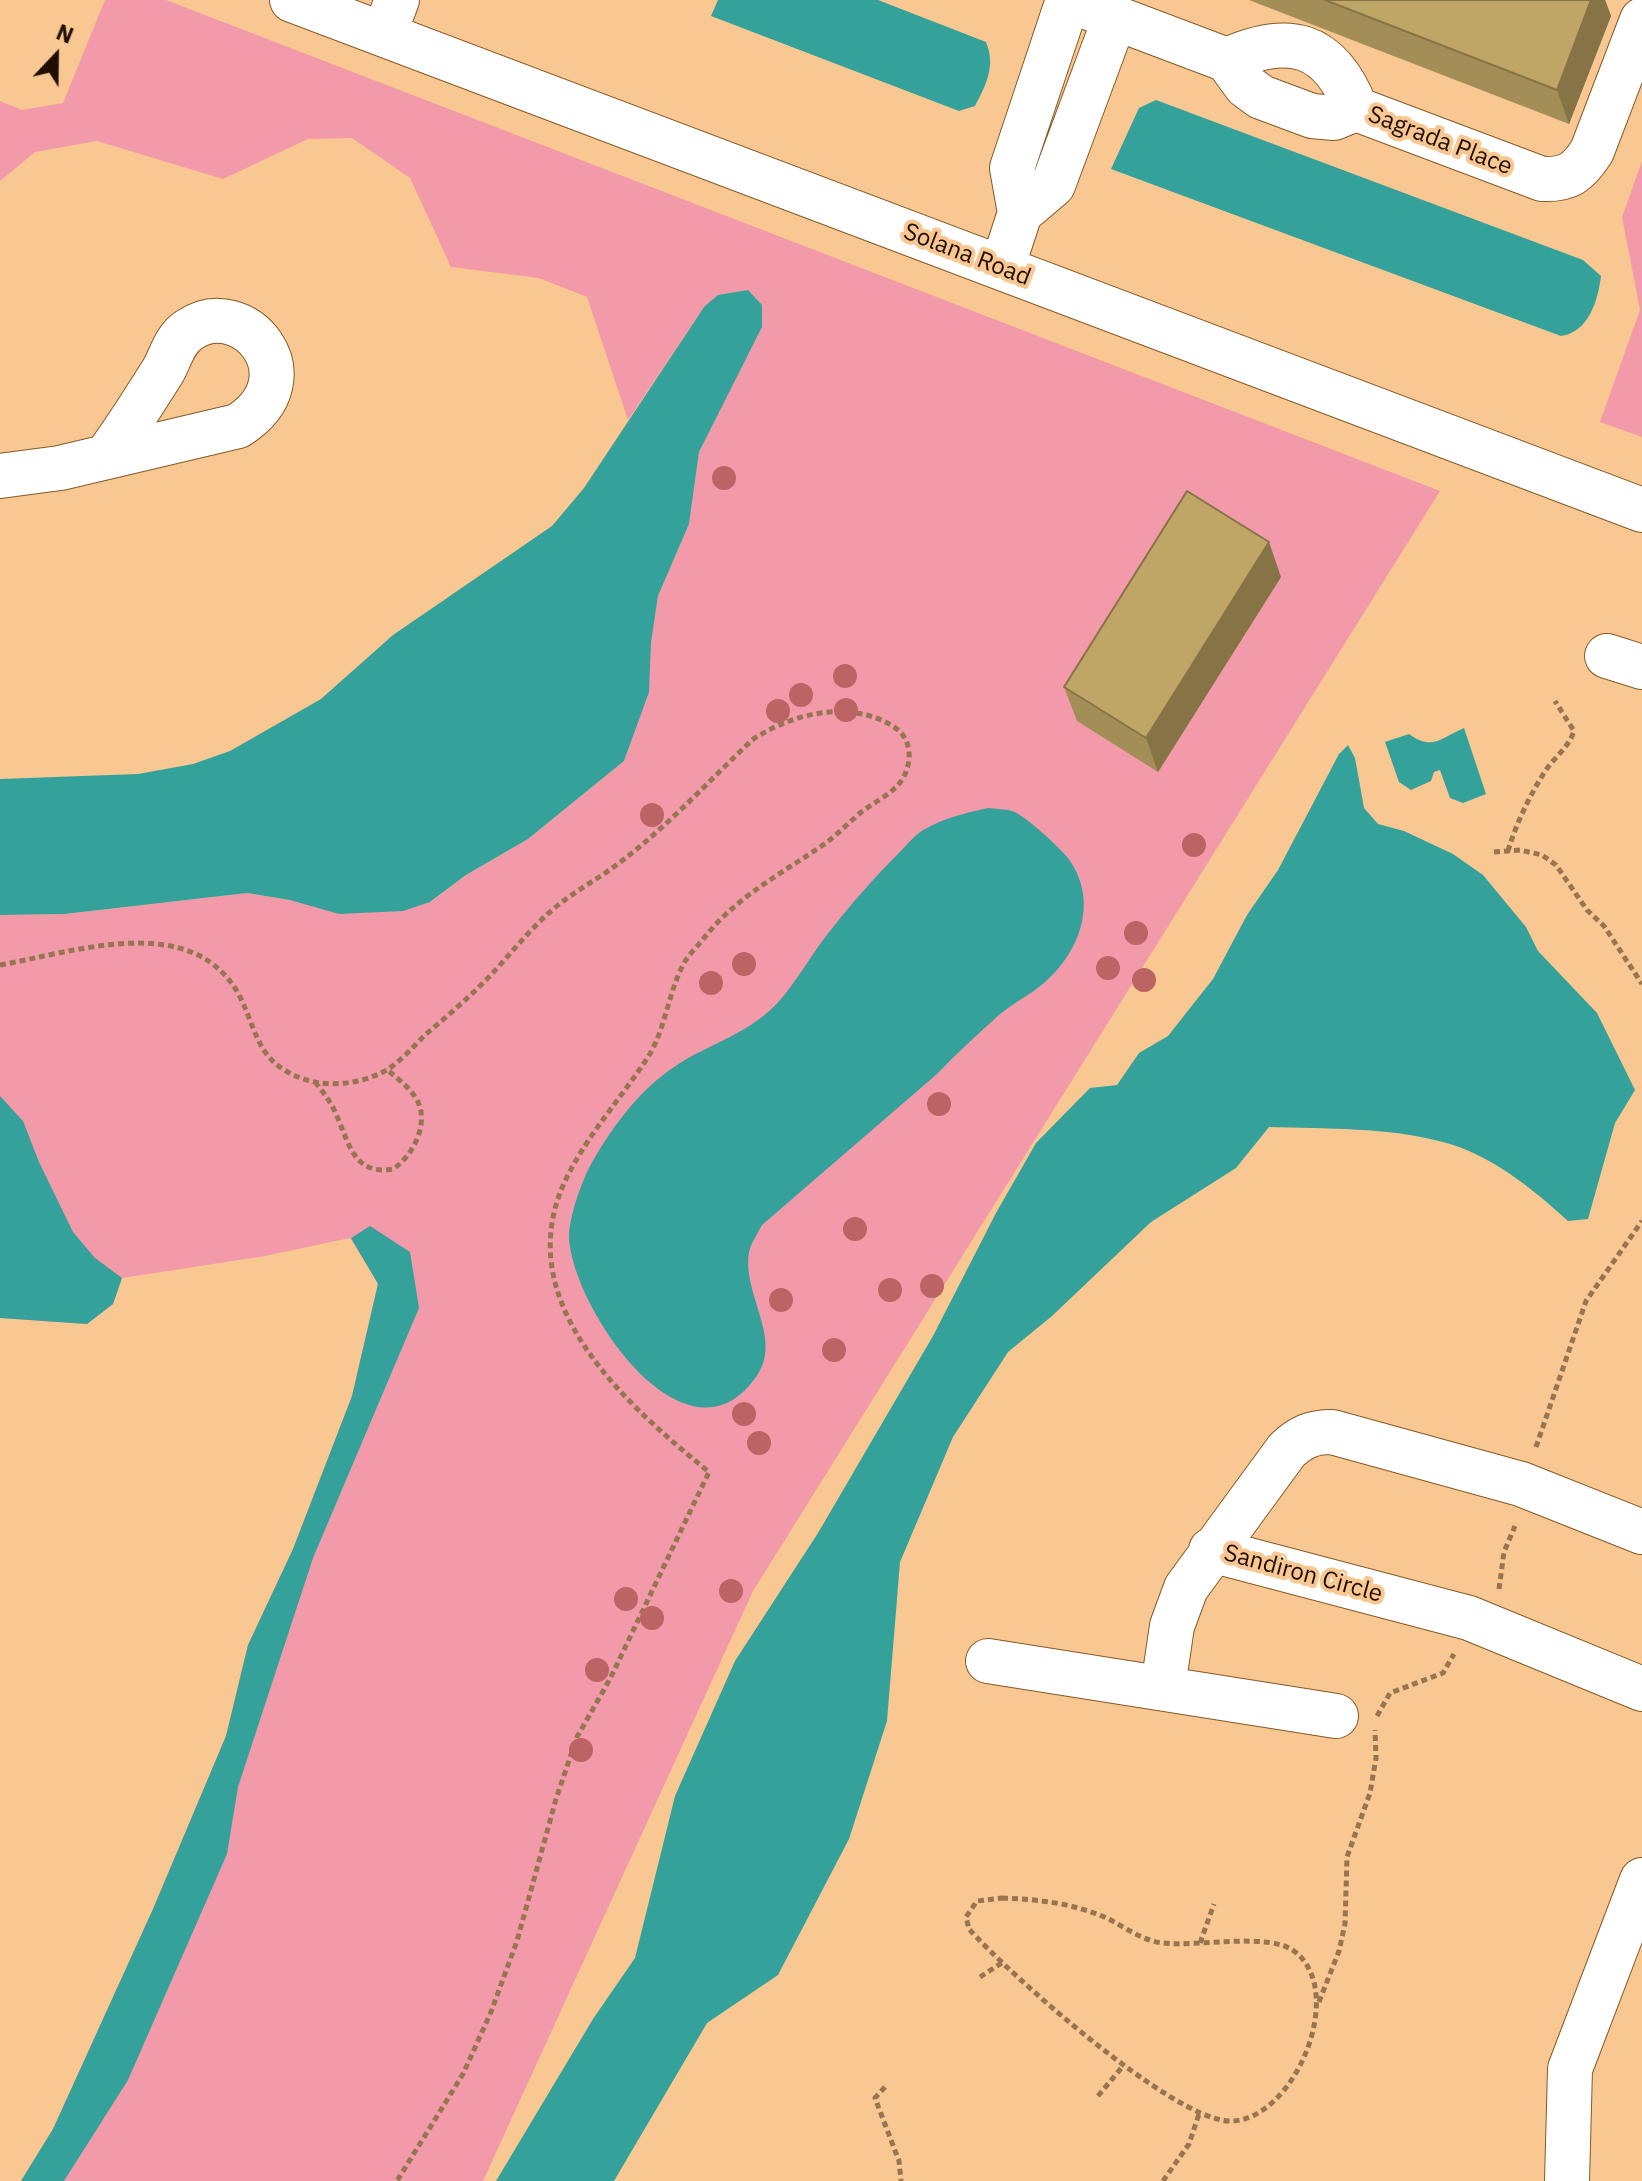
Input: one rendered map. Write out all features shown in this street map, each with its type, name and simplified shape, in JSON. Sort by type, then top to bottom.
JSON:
[{"type":"street","name":"Solana Road","points":[[292,0],[390,17],[1002,268],[1642,510]]},
{"type":"street","name":"Sagrada Place","points":[[1002,268],[1020,213],[1012,168],[1068,0],[1134,15],[1227,60],[1246,86],[1261,97],[1312,116],[1334,118],[1356,109],[1542,179],[1564,180],[1580,170],[1592,151],[1642,20]]},
{"type":"street","points":[[1020,213],[1053,185],[1134,15]]},
{"type":"street","points":[[1227,60],[1257,47],[1279,43],[1293,46],[1324,59],[1335,68],[1356,109]]},
{"type":"street","points":[[0,476],[60,468],[108,454]]},
{"type":"street","name":"Sandiron Circle","points":[[1642,1532],[1521,1484],[1332,1432],[1315,1432],[1299,1438],[1287,1450],[1211,1550],[1469,1618],[1642,1689]]},
{"type":"street","points":[[1163,1687],[1172,1626],[1186,1588],[1211,1550]]},
{"type":"street","points":[[988,1661],[1336,1716]]},
{"type":"street","points":[[1567,2181],[1570,2069],[1642,1880]]},
{"type":"path","points":[[1508,851],[1514,830],[1545,771],[1570,742],[1574,731],[1555,701]]},
{"type":"path","points":[[0,965],[146,942],[181,949],[213,964],[228,978],[270,1059],[286,1071],[315,1081],[340,1084],[386,1069],[458,1007],[550,911],[651,836],[752,740],[772,726],[824,713],[860,712],[900,730],[910,747],[907,769],[898,785],[825,844],[737,902],[682,966],[651,1052],[597,1128],[562,1187],[551,1220],[551,1255],[557,1295],[597,1365],[623,1397],[709,1472],[615,1668],[577,1737],[556,1799],[517,1941],[491,2012],[463,2074],[397,2181]]},
{"type":"path","points":[[1494,852],[1542,855],[1556,865],[1587,910],[1604,926],[1642,984]]},
{"type":"path","points":[[315,1081],[337,1114],[356,1159],[381,1171],[404,1163],[412,1152],[421,1111],[411,1092],[386,1069]]},
{"type":"path","points":[[1039,1900],[1103,1917],[1160,1943],[1200,1943],[1270,1941],[1291,1949],[1307,1966],[1319,2003],[1300,2068],[1267,2105],[1250,2117],[1234,2121],[1199,2114],[1123,2065],[1003,1962],[969,1929],[966,1917],[977,1901],[1039,1900]]},
{"type":"path","points":[[1200,1943],[1214,1904]]},
{"type":"path","points":[[980,1977],[1003,1962]]},
{"type":"path","points":[[1098,2096],[1123,2065]]},
{"type":"path","points":[[885,2087],[875,2098],[899,2161],[901,2181]]},
{"type":"path","points":[[1163,2181],[1189,2144],[1199,2114]]},
{"type":"shaded area","points":[[105,0],[166,0],[1440,491],[753,1591],[483,2181],[21,2181],[53,2129],[153,1909],[226,1736],[248,1645],[293,1549],[352,1396],[378,1283],[350,1238],[265,1256],[122,1278],[113,1304],[87,1324],[0,1318],[0,915],[65,914],[247,893],[290,900],[431,902],[466,875],[528,839],[624,761],[634,733],[658,596],[689,524],[699,452],[721,407],[704,307],[628,420],[587,297],[539,278],[451,267],[410,178],[352,138],[308,139],[223,179],[97,141],[35,152],[0,181],[0,101],[22,110],[63,103]]},
{"type":"shaded area","points":[[1642,161],[1642,437],[1600,422],[1640,310],[1622,217]]},
{"type":"water","points":[[718,0],[878,0],[986,42],[990,59],[988,75],[975,106],[959,111],[711,16]]},
{"type":"water","points":[[1156,100],[1583,260],[1601,276],[1590,314],[1579,328],[1561,336],[1111,169],[1139,108]]},
{"type":"water","points":[[748,290],[762,305],[762,327],[699,452],[689,524],[658,596],[651,642],[649,692],[624,761],[528,839],[466,875],[430,902],[403,911],[339,914],[290,900],[247,893],[65,914],[0,915],[0,779],[138,774],[193,764],[230,751],[321,699],[393,635],[552,526],[584,488],[704,307],[718,295]]},
{"type":"water","points":[[1464,728],[1486,794],[1463,803],[1450,798],[1440,770],[1434,772],[1431,781],[1411,790],[1399,782],[1385,742],[1409,734],[1424,742],[1436,741]]},
{"type":"water","points":[[1348,745],[1355,758],[1364,808],[1378,824],[1404,831],[1453,854],[1483,875],[1526,927],[1538,951],[1597,1013],[1635,1090],[1615,1123],[1588,1219],[1568,1221],[1494,1164],[1443,1142],[1379,1131],[1269,1127],[1236,1168],[1151,1222],[1052,1316],[1008,1352],[953,1437],[900,1562],[887,1721],[849,1839],[778,1975],[707,2023],[614,2181],[496,2181],[593,2019],[635,1958],[675,1796],[735,1661],[818,1533],[933,1336],[1036,1143],[1090,1088],[1117,1085],[1139,1053],[1168,1036],[1213,979],[1247,915],[1278,870],[1339,754]]},
{"type":"water","points":[[988,808],[1012,811],[1025,818],[1064,853],[1077,874],[1083,891],[1084,908],[1082,924],[1068,956],[1044,983],[999,1015],[937,1074],[762,1225],[749,1252],[748,1268],[766,1345],[758,1374],[730,1401],[700,1407],[669,1396],[639,1372],[612,1340],[575,1269],[569,1230],[589,1168],[615,1126],[648,1088],[687,1059],[757,1021],[781,999],[823,939],[914,837],[940,822]]},
{"type":"water","points":[[0,1096],[23,1121],[73,1232],[95,1258],[122,1278],[113,1304],[87,1324],[0,1318]]},
{"type":"water","points":[[370,1226],[410,1252],[419,1308],[313,1558],[238,1787],[227,1854],[128,2080],[64,2181],[21,2181],[53,2129],[153,1909],[226,1736],[248,1645],[293,1549],[352,1396],[378,1284],[351,1238]]},
{"type":"building","points":[[1325,0],[1591,0],[1557,90]]},
{"type":"building","points":[[1187,491],[1269,542],[1146,738],[1064,687]]}]
